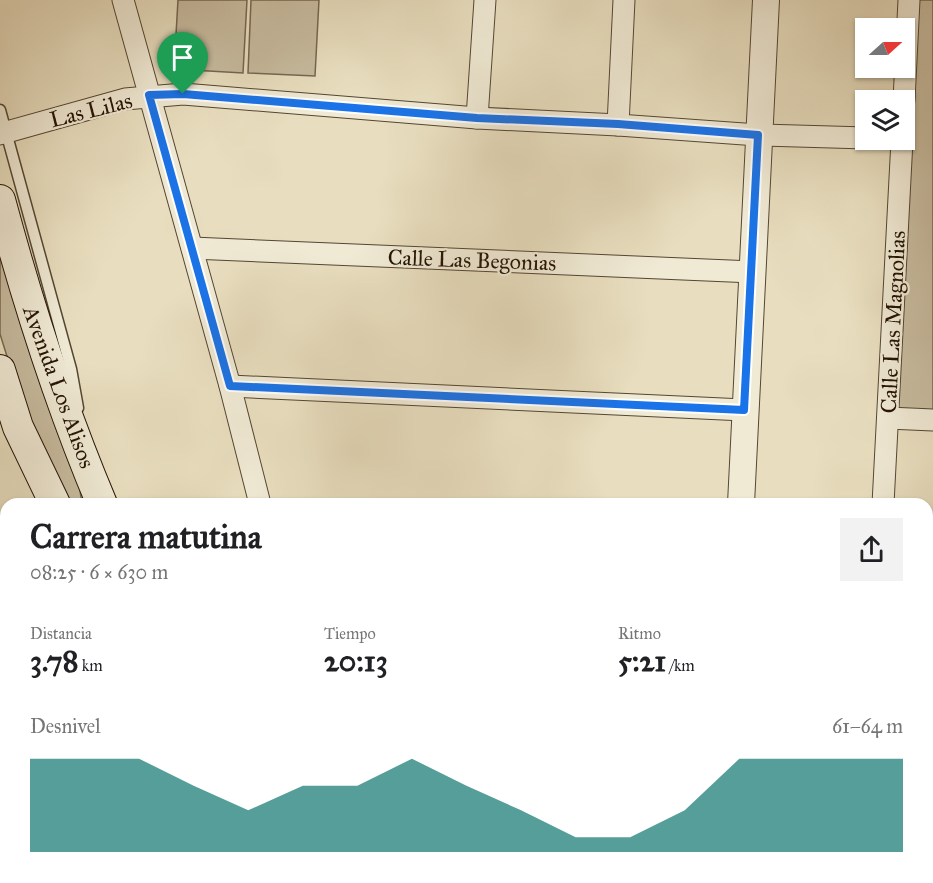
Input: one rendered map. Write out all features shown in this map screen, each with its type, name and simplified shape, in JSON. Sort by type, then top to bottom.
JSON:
[{"type":"main road","name":"Avenida Los Alisos","points":[[0,200],[26,294],[69,424],[97,492]]},
{"type":"main road","name":"Avenida Los Alisos","points":[[0,370],[18,427],[52,498]]},
{"type":"street","points":[[123,0],[230,386],[258,498]]},
{"type":"street","points":[[477,118],[485,0]]},
{"type":"street","points":[[618,124],[624,0]]},
{"type":"street","points":[[741,498],[766,0]]},
{"type":"street","points":[[904,90],[909,0]]},
{"type":"street","name":"Las Lilas","points":[[3,133],[125,99],[149,95],[183,94],[477,118],[618,124],[758,135],[855,138]]},
{"type":"street","name":"Calle Las Magnolias","points":[[884,498],[901,150]]},
{"type":"street","name":"Calle Las Begonias","points":[[192,248],[753,272]]},
{"type":"street","points":[[230,386],[744,410]]},
{"type":"street","points":[[888,418],[933,420]]},
{"type":"lane","points":[[0,110],[3,133],[71,369],[97,492]]},
{"type":"shaded area","points":[[178,0],[247,0],[243,73],[174,69]]},
{"type":"shaded area","points":[[251,0],[319,0],[315,76],[248,73]]},
{"type":"shaded area","points":[[918,0],[933,0],[933,411],[898,409],[911,150],[915,150]]},
{"type":"shaded area","points":[[0,242],[76,464],[81,498],[63,498],[15,382],[0,334]]},
{"type":"route","points":[[183,94],[477,118],[618,124],[758,135],[753,272],[744,410],[230,386],[149,95],[183,94]]}]
